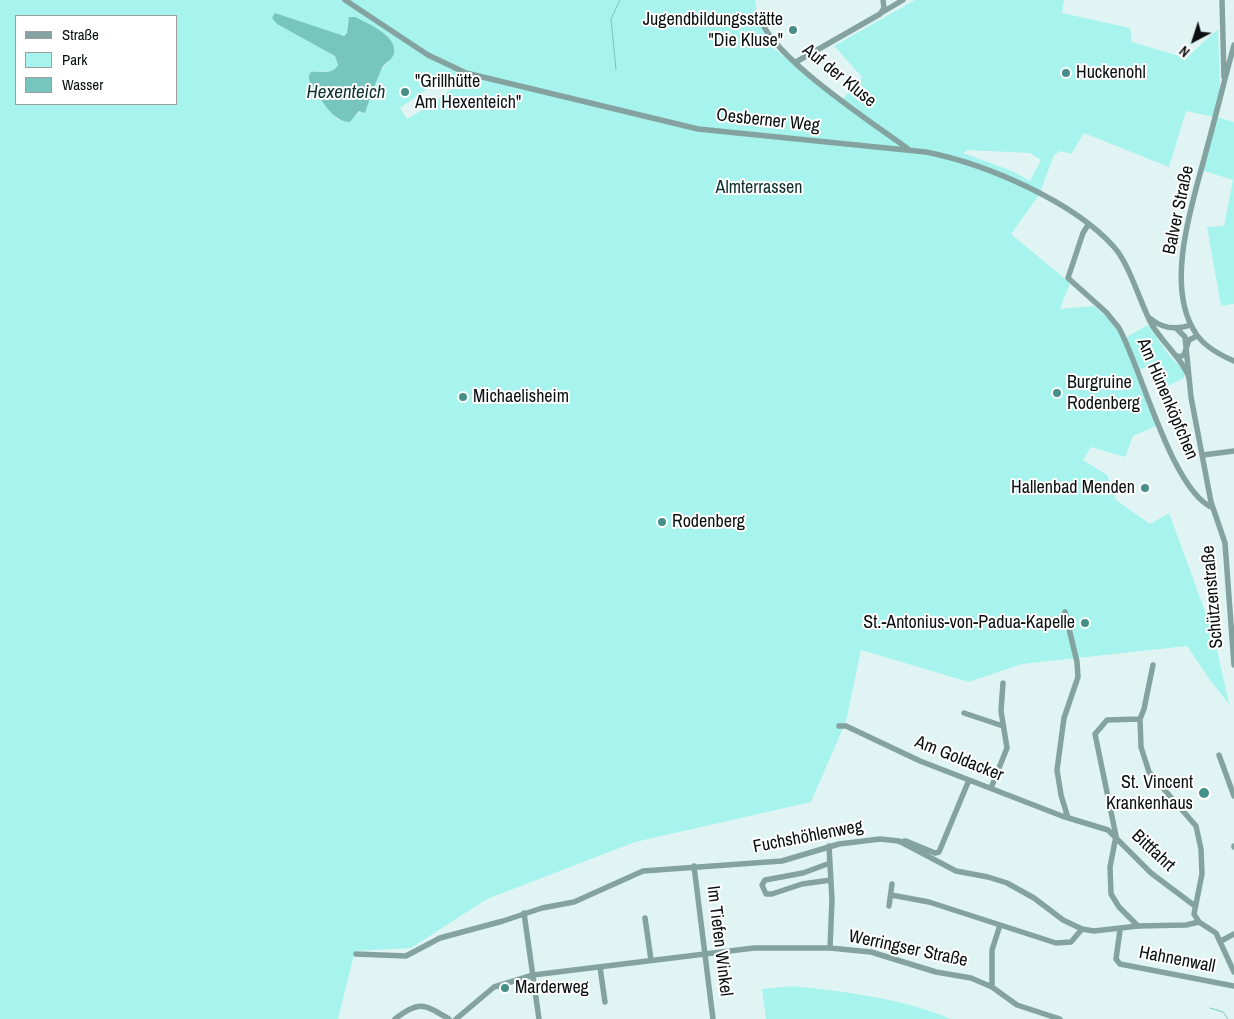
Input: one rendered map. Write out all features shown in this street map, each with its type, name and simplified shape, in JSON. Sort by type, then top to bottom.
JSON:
[{"type":"street","name":"Oesberner Weg","points":[[346,0],[428,55],[466,72],[686,127],[910,150],[947,156],[996,173],[1040,195],[1088,225],[1108,241],[1119,254],[1146,315],[1162,342],[1186,368],[1189,378]]},
{"type":"street","points":[[881,13],[884,8],[883,0]]},
{"type":"street","points":[[796,62],[903,0]]},
{"type":"street","points":[[1222,0],[1224,84]]},
{"type":"street","name":"Auf der Kluse","points":[[760,18],[770,38],[796,62],[842,101],[910,150]]},
{"type":"street","name":"Balver Straße","points":[[1234,45],[1184,242],[1182,291],[1185,311],[1197,336],[1212,349],[1234,361]]},
{"type":"street","name":"Am Hünenköpfchen","points":[[1088,225],[1083,232],[1068,278],[1106,312],[1119,328],[1177,464],[1201,502],[1213,508]]},
{"type":"street","points":[[1146,315],[1157,324],[1174,328]]},
{"type":"street","points":[[1162,342],[1163,333],[1174,328],[1191,325]]},
{"type":"street","name":"Schützenstraße","points":[[1174,328],[1184,335],[1188,351],[1191,397],[1213,508],[1225,543],[1232,613],[1234,665]]},
{"type":"street","points":[[1172,353],[1179,357],[1188,351],[1190,340],[1197,336]]},
{"type":"street","points":[[1203,455],[1234,450]]},
{"type":"street","points":[[1064,612],[1077,662],[1078,677],[1064,718],[1057,770],[1061,795],[1068,818]]},
{"type":"street","points":[[1153,665],[1140,719],[1141,747],[1149,772],[1196,826],[1201,849],[1202,874],[1194,914],[1199,922],[1216,932],[1234,972]]},
{"type":"street","points":[[991,788],[1007,748],[1003,726],[1002,683]]},
{"type":"street","points":[[964,713],[1003,726]]},
{"type":"street","points":[[1138,926],[1119,907],[1111,894],[1110,868],[1116,836],[1096,734],[1107,720],[1140,719]]},
{"type":"street","name":"Am Goldacker","points":[[840,726],[846,726],[920,761],[1068,818]]},
{"type":"street","points":[[1219,755],[1234,796]]},
{"type":"street","points":[[900,842],[906,841],[935,853],[939,852],[969,780]]},
{"type":"street","name":"Bittfahrt","points":[[1068,818],[1108,830],[1151,872],[1195,906]]},
{"type":"street","name":"Fuchshöhlenweg","points":[[356,954],[406,956],[440,938],[503,921],[524,912],[574,902],[643,870],[782,861],[829,846],[880,839],[900,842],[950,869],[1007,883],[1026,893],[1068,924],[1082,929],[1094,931],[1120,930],[1138,926],[1186,925],[1199,922]]},
{"type":"street","points":[[829,846],[831,880],[830,948]]},
{"type":"street","points":[[830,863],[803,873],[765,880],[762,885],[766,894],[772,894],[802,884],[831,880]]},
{"type":"street","name":"Im Tiefen Winkel","points":[[694,866],[713,1019]]},
{"type":"street","points":[[889,906],[892,884]]},
{"type":"street","points":[[891,895],[929,902],[1061,944],[1071,942],[1082,929]]},
{"type":"street","points":[[524,912],[539,1019]]},
{"type":"street","points":[[645,918],[651,960]]},
{"type":"street","points":[[992,987],[992,950],[1000,925]]},
{"type":"street","name":"Hahnenwall","points":[[1120,930],[1116,961],[1120,964],[1234,986]]},
{"type":"street","points":[[1221,941],[1234,934]]},
{"type":"street","name":"Werringser Straße","points":[[456,1019],[494,987],[532,975],[754,948],[830,948],[871,952],[936,972],[971,978],[992,987],[1017,1005],[1060,1019]]},
{"type":"street","points":[[600,967],[605,1002]]},
{"type":"street","points":[[395,1019],[413,1007],[424,1005],[449,1019]]},
{"type":"green space","name":"Almterrassen","points":[[0,0],[755,0],[758,22],[774,44],[772,47],[841,101],[862,77],[834,46],[915,0],[1064,0],[1062,13],[1130,28],[1132,42],[1186,58],[1218,29],[1220,84],[1216,117],[1234,122],[1234,304],[1221,306],[1207,227],[1224,226],[1233,180],[1201,170],[1215,117],[1186,111],[1169,167],[1084,133],[1071,154],[1060,151],[1054,155],[1039,195],[1011,234],[1070,283],[1060,309],[1094,306],[1112,321],[1123,339],[1148,325],[1168,354],[1184,371],[1184,378],[1165,387],[1159,363],[1135,371],[1156,426],[1133,436],[1125,457],[1091,447],[1083,460],[1107,475],[1116,500],[1150,524],[1169,513],[1214,636],[1229,704],[1187,646],[1022,664],[969,682],[861,650],[846,721],[811,802],[635,842],[487,899],[411,948],[355,951],[338,1019],[0,1019]],"holes":[[[278,14],[340,36],[347,33],[348,22],[390,61],[378,76],[372,95],[361,112],[351,118],[338,120],[309,80],[318,71],[324,72],[336,68],[338,65],[335,56],[277,24]],[[445,77],[458,84],[431,105],[407,119],[400,108]],[[968,150],[1030,153],[1041,160],[1030,181],[1012,171],[963,153]]]},
{"type":"green space","points":[[793,986],[893,1001],[951,1019],[766,1019],[762,989]]},
{"type":"water","name":"Hexenteich","points":[[275,13],[344,36],[347,33],[349,17],[355,17],[380,31],[391,41],[394,53],[392,58],[382,68],[365,113],[359,111],[350,122],[343,121],[331,113],[309,80],[309,75],[311,72],[326,72],[336,68],[338,65],[335,56],[277,24],[272,18]]},
{"type":"waterway","points":[[616,70],[611,19],[620,0]]},
{"type":"waterway","points":[[1210,1008],[1223,1012],[1228,1019]]},
{"type":"place","name":"Jugendbildungsstätte \"Die Kluse\"","points":[[793,30]]},
{"type":"place","name":"Huckenohl","points":[[1066,73]]},
{"type":"place","name":"\"Grillhütte Am Hexenteich\"","points":[[405,92]]},
{"type":"place","name":"Burgruine Rodenberg","points":[[1057,393]]},
{"type":"place","name":"Michaelisheim","points":[[463,397]]},
{"type":"place","name":"Hallenbad Menden","points":[[1145,488]]},
{"type":"place","name":"Rodenberg","points":[[662,522]]},
{"type":"place","name":"St.-Antonius-von-Padua-Kapelle","points":[[1085,623]]},
{"type":"place","name":"St. Vincent Krankenhaus","points":[[1204,793]]},
{"type":"place","name":"Marderweg","points":[[505,988]]}]
